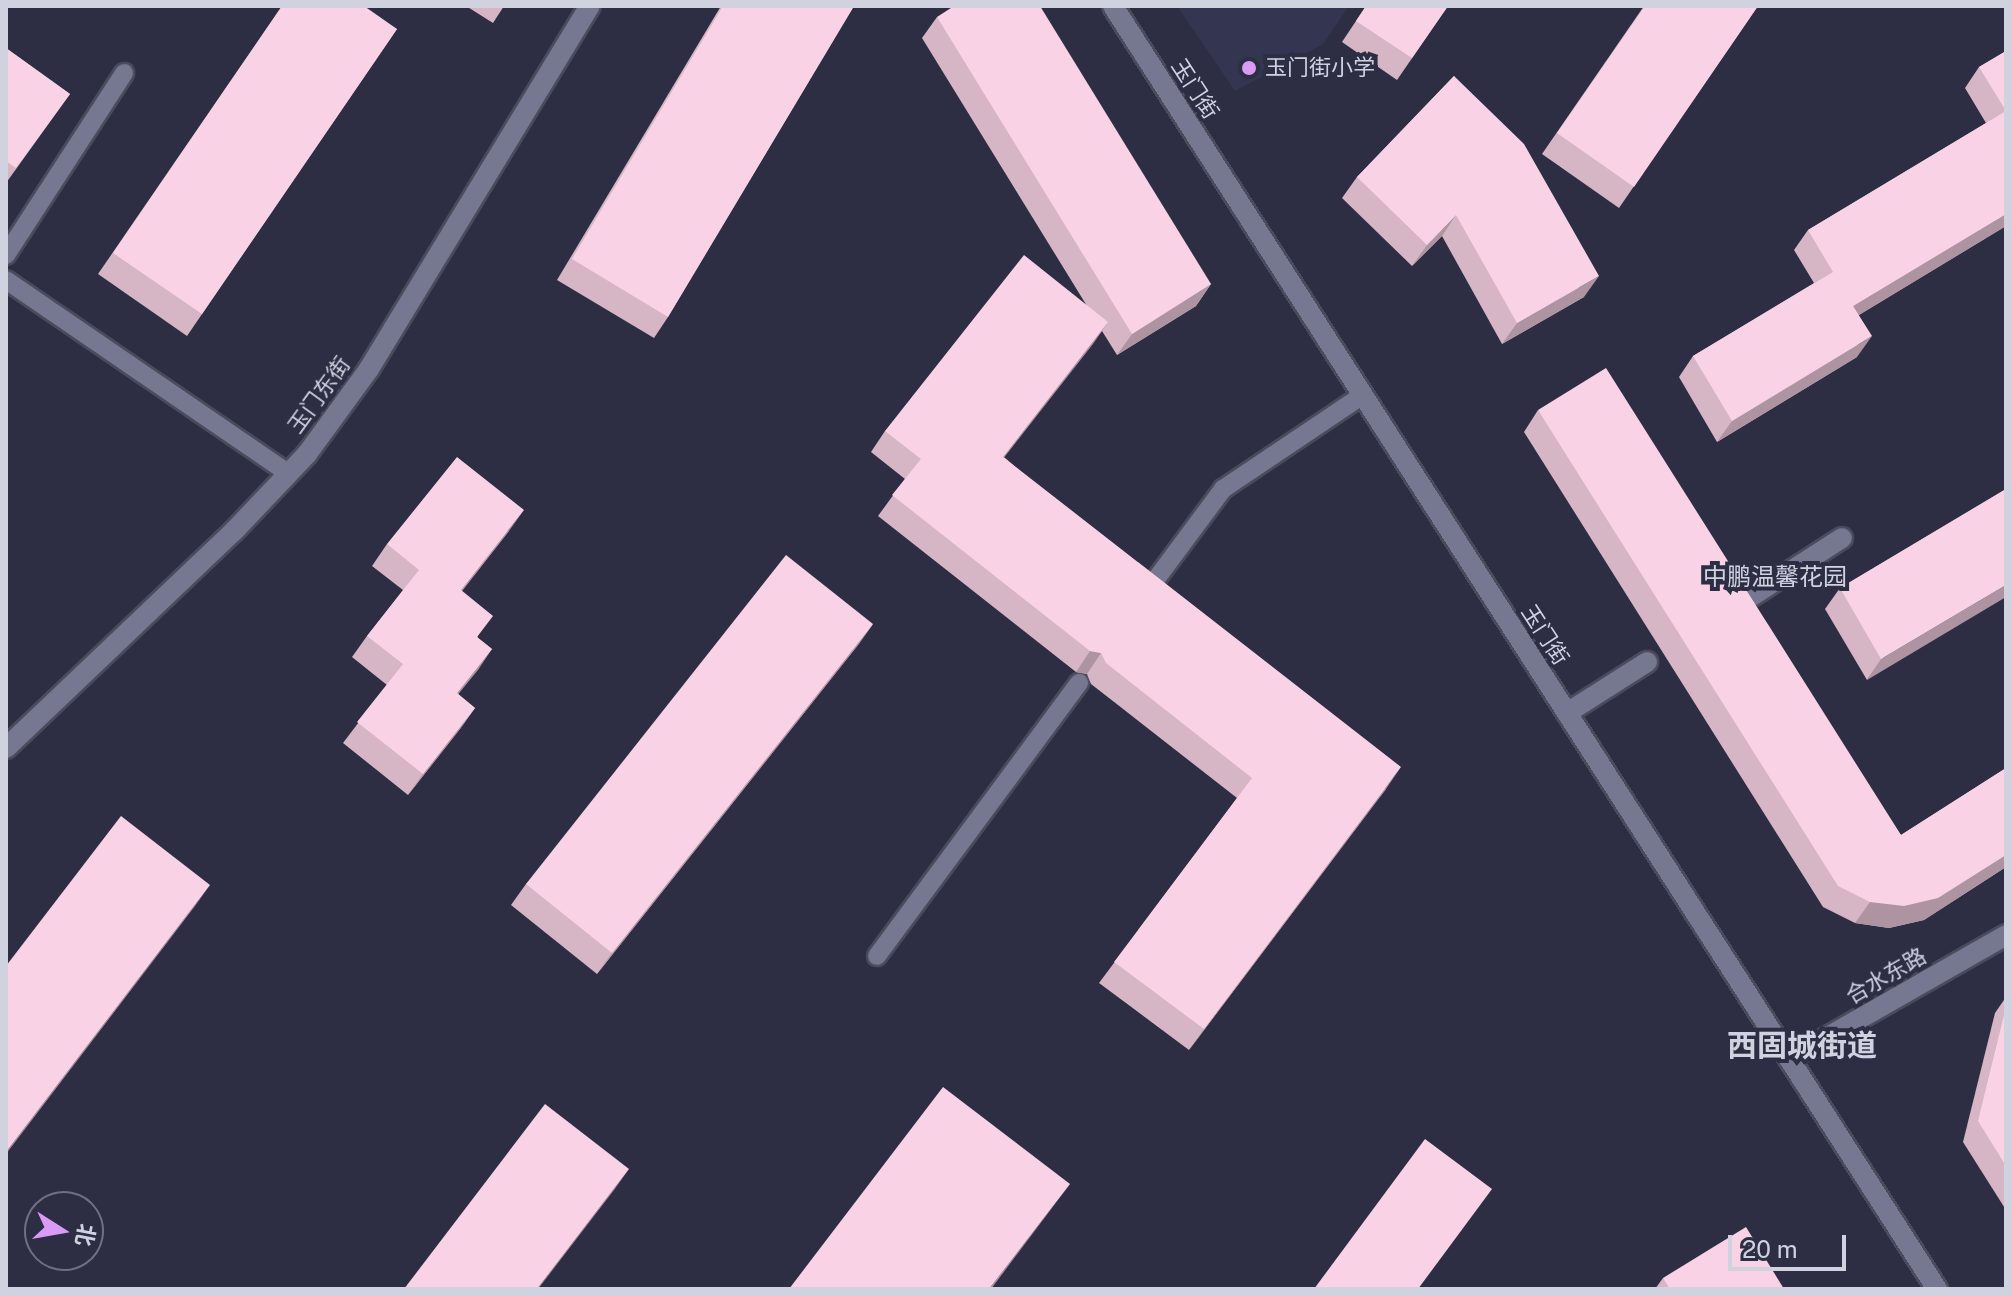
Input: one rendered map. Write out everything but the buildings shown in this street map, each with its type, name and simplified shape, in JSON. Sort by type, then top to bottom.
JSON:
[{"type":"street","name":"玉门东街","points":[[6,748],[289,474],[369,369],[590,6]]},
{"type":"street","name":"玉门街","points":[[1113,6],[1937,1289]]},
{"type":"street","points":[[1752,596],[1842,538]]},
{"type":"street","points":[[1567,713],[1647,662]]},
{"type":"street","name":"合水东路","points":[[1789,1059],[2006,935]]},
{"type":"lane","points":[[6,255],[124,73]]},
{"type":"lane","points":[[6,280],[289,474]]},
{"type":"lane","points":[[1151,586],[1223,489],[1363,395]]},
{"type":"lane","points":[[877,956],[1079,683]]},
{"type":"shaded area","name":"玉门街小学","points":[[1177,6],[1349,6],[1323,44],[1235,91]]},
{"type":"place","name":"玉门街小学","points":[[1249,68]]},
{"type":"district","name":"中鹏温馨花园","points":[[1775,577]]},
{"type":"district","name":"西固城街道","points":[[1802,1045]]}]
